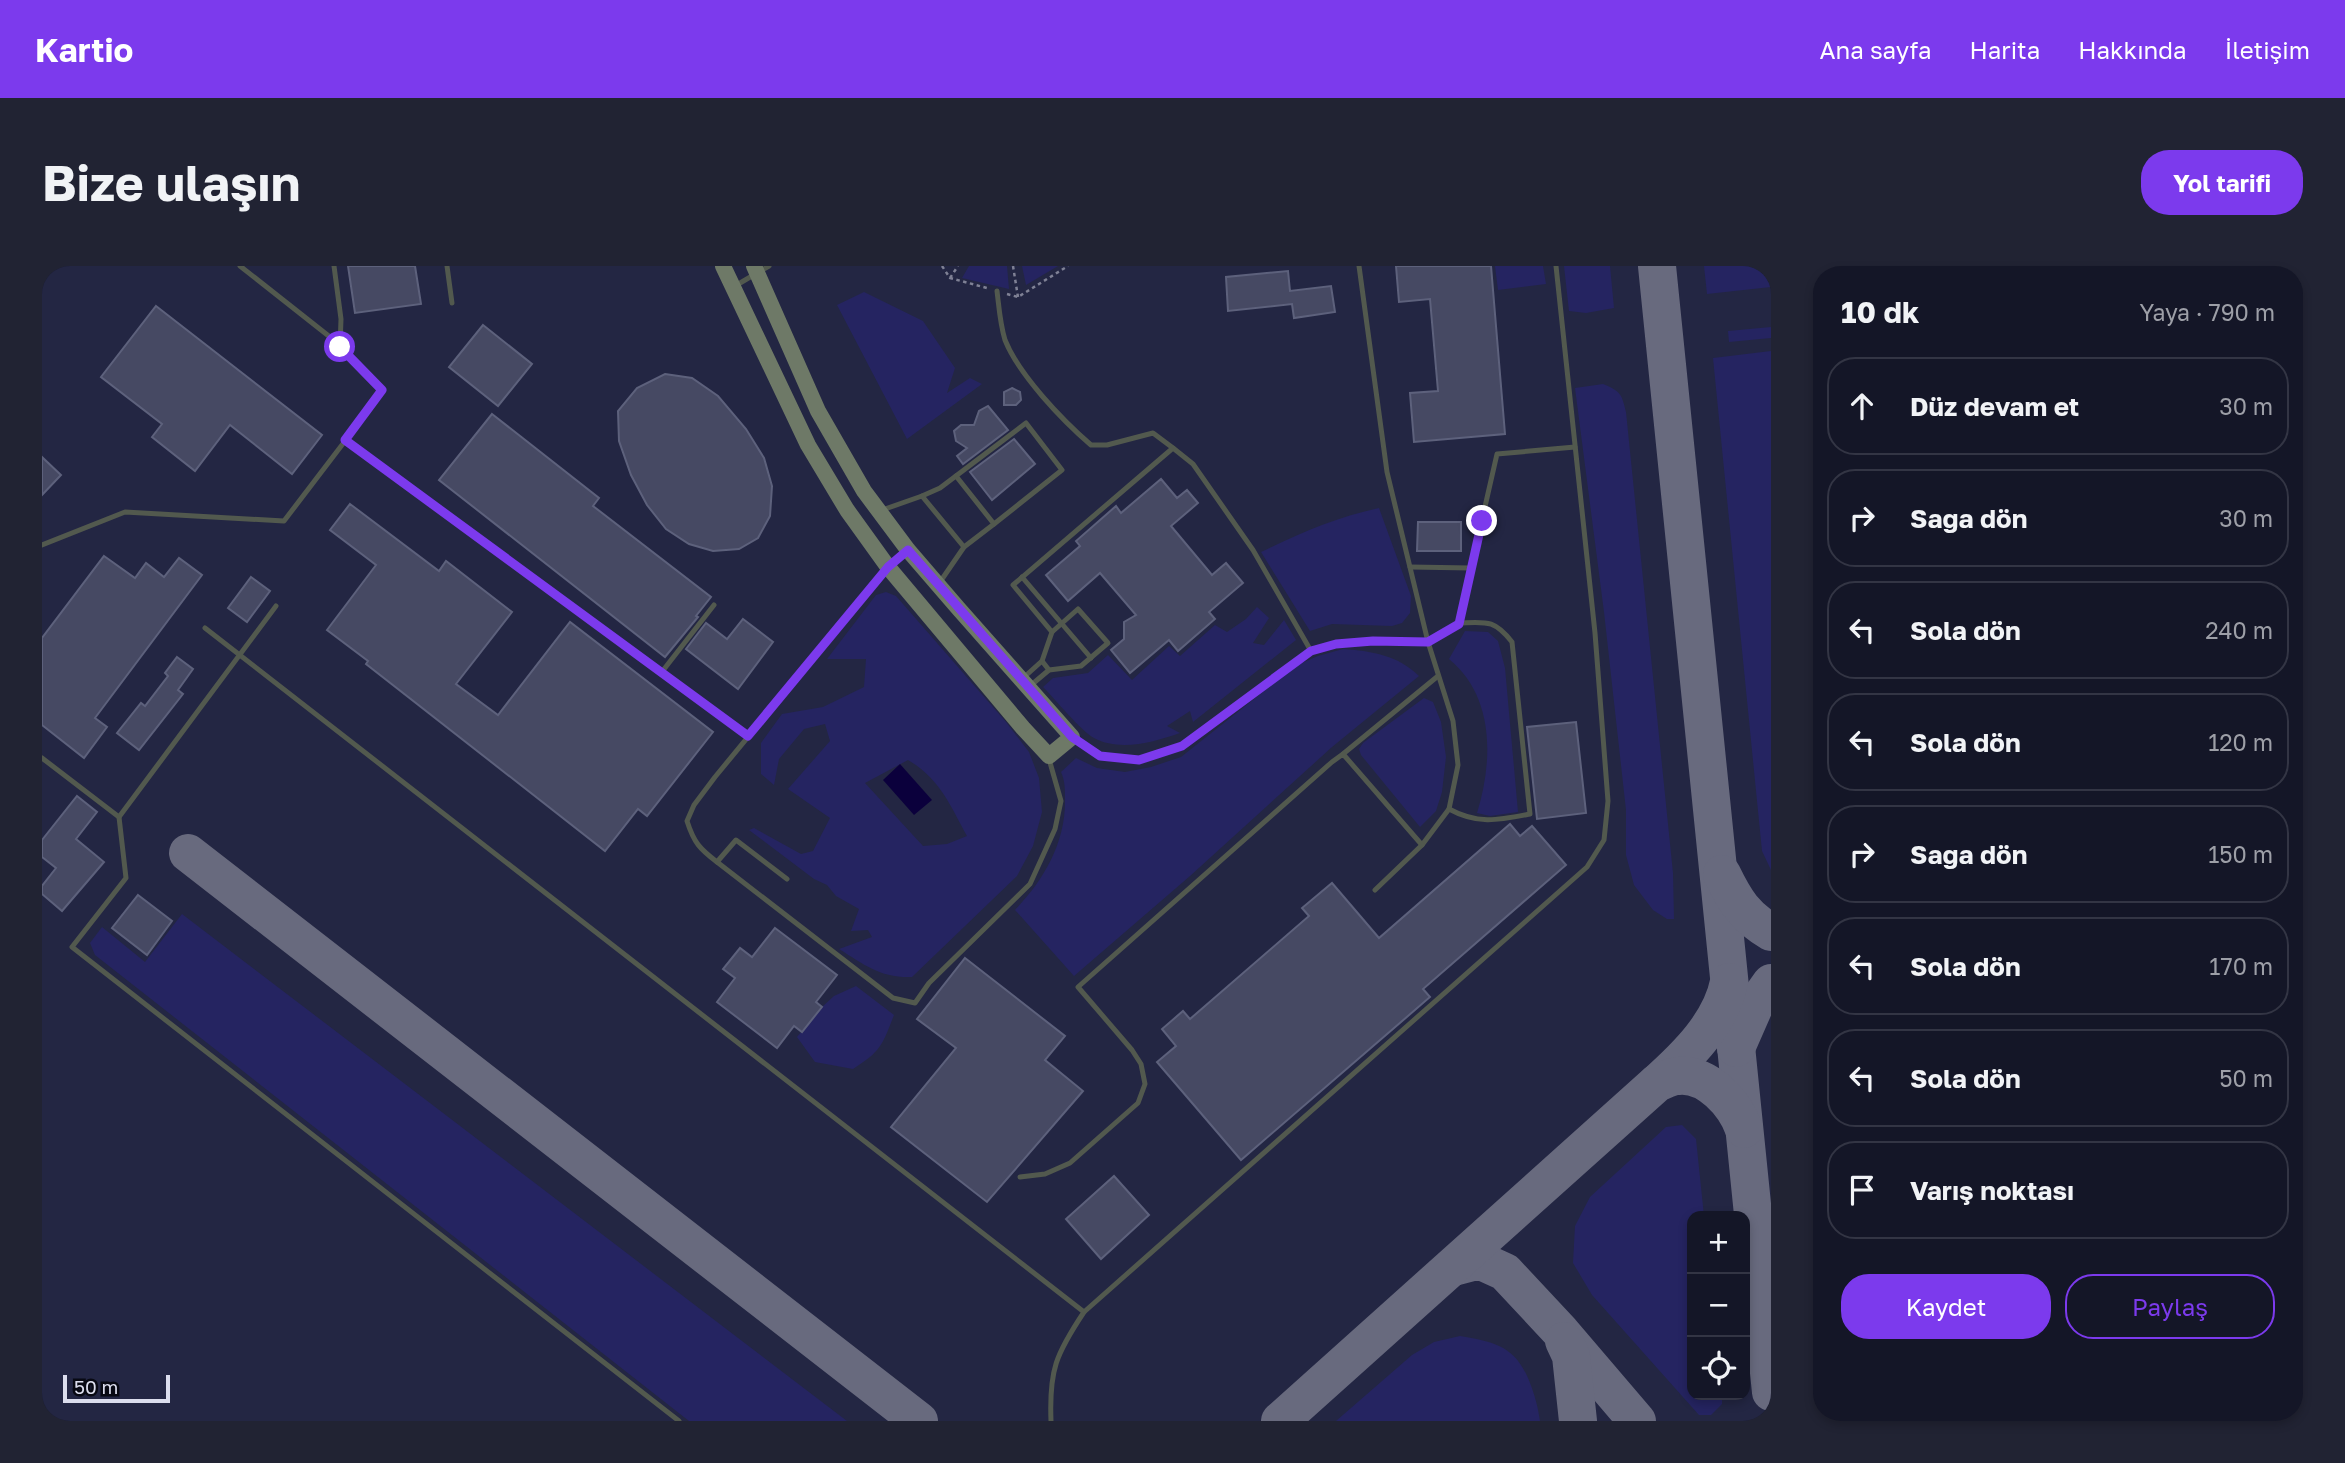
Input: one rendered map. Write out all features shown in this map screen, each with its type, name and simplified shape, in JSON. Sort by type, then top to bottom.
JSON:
[{"type":"street","points":[[723,266],[808,445],[847,510],[888,567],[1023,729],[1049,756],[1072,737],[908,550],[864,491],[818,411],[760,268]]},
{"type":"lane","points":[[42,545],[125,512],[284,521],[382,390],[330,337],[240,266]]},
{"type":"lane","points":[[334,266],[341,319],[340,347]]},
{"type":"lane","points":[[447,266],[452,303]]},
{"type":"lane","points":[[1359,266],[1387,472],[1428,642],[1453,721],[1458,765],[1449,809],[1422,845],[1375,890]]},
{"type":"lane","points":[[1051,1421],[1050,1390],[1054,1366],[1067,1337],[1084,1312],[1587,867],[1604,840],[1608,801],[1595,633],[1556,266]]},
{"type":"lane","points":[[733,287],[760,268]]},
{"type":"lane","points":[[997,291],[1001,326],[1016,363],[1073,430],[1091,446],[1107,445],[1153,433],[1193,464],[1253,550],[1311,651]]},
{"type":"lane","points":[[879,511],[940,488],[1026,423],[1062,470],[964,547],[938,585]]},
{"type":"lane","points":[[345,440],[748,736]]},
{"type":"lane","points":[[1459,624],[1497,453],[1575,447]]},
{"type":"lane","points":[[1052,632],[1013,585],[1172,448]]},
{"type":"lane","points":[[956,476],[993,524]]},
{"type":"lane","points":[[922,496],[964,547]]},
{"type":"lane","points":[[908,550],[888,567],[694,805],[687,821],[699,848],[893,998],[915,1003],[929,983],[1030,884],[1055,829],[1060,801],[1049,756]]},
{"type":"lane","points":[[1410,567],[1471,568]]},
{"type":"lane","points":[[1022,577],[1091,657]]},
{"type":"lane","points":[[661,673],[715,605]]},
{"type":"lane","points":[[276,606],[119,817],[126,878],[72,947],[678,1421]]},
{"type":"lane","points":[[1078,609],[1108,643],[1081,666],[1049,670],[1024,684],[1042,661],[1052,632],[1078,609]]},
{"type":"lane","points":[[1072,737],[1100,756],[1139,760],[1182,746],[1311,651],[1336,644],[1360,642],[1428,642],[1459,624],[1485,622],[1500,628],[1512,642],[1530,814],[1478,821],[1449,809]]},
{"type":"lane","points":[[205,628],[1084,1312]]},
{"type":"lane","points":[[1042,661],[1049,670]]},
{"type":"lane","points":[[1020,1177],[1045,1174],[1070,1163],[1138,1103],[1145,1084],[1141,1064],[1132,1050],[1077,987],[1343,754],[1438,677]]},
{"type":"lane","points":[[1343,754],[1422,845]]},
{"type":"lane","points":[[42,758],[119,817]]},
{"type":"lane","points":[[717,862],[736,840],[788,879]]},
{"type":"path","points":[[942,266],[950,278],[1018,297],[1068,266]]},
{"type":"path","points":[[950,278],[958,266]]},
{"type":"path","points":[[1013,266],[1018,297]]},
{"type":"shaded area","points":[[42,266],[1771,266],[1771,1421],[42,1421]]},
{"type":"shaded area","points":[[969,266],[1007,266],[1009,289],[962,278]]},
{"type":"shaded area","points":[[1022,266],[1058,266],[1026,285]]},
{"type":"shaded area","points":[[1495,266],[1543,266],[1546,284],[1498,290]]},
{"type":"shaded area","points":[[1564,266],[1610,266],[1614,308],[1586,313],[1569,311]]},
{"type":"shaded area","points":[[1704,266],[1771,266],[1771,287],[1707,294]]},
{"type":"shaded area","points":[[864,292],[923,321],[955,368],[947,393],[970,378],[982,384],[907,439],[837,305]]},
{"type":"shaded area","points":[[1771,327],[1771,338],[1729,342],[1728,331]]},
{"type":"shaded area","points":[[1771,351],[1771,870],[1762,851],[1713,358]]},
{"type":"shaded area","points":[[1603,384],[1620,394],[1626,412],[1673,873],[1674,919],[1667,919],[1653,910],[1634,885],[1626,855],[1626,810],[1575,388]]},
{"type":"shaded area","points":[[1379,508],[1411,596],[1410,613],[1402,623],[1392,626],[1332,624],[1310,631],[1261,552],[1319,526]]},
{"type":"shaded area","points":[[886,592],[896,596],[1006,722],[1029,752],[1039,778],[1042,812],[1033,846],[1017,876],[912,977],[882,973],[839,949],[872,937],[868,930],[851,931],[859,909],[836,896],[827,885],[814,879],[749,830],[754,828],[801,854],[813,851],[830,818],[788,789],[830,741],[825,724],[804,729],[779,759],[774,785],[761,774],[761,743],[782,714],[823,707],[864,687],[866,659],[827,659],[876,595]],"holes":[[[908,760],[919,767],[943,794],[967,836],[947,844],[923,846],[865,783]]]},
{"type":"shaded area","points":[[1257,607],[1269,618],[1253,643],[1264,645],[1284,620],[1296,640],[1193,722],[1190,711],[1167,726],[1180,733],[1137,744],[1104,742],[1083,729],[1043,687],[1053,678],[1088,673],[1108,655],[1132,680],[1169,646],[1180,656],[1215,625],[1227,632],[1246,619]]},
{"type":"shaded area","points":[[1465,631],[1488,632],[1498,641],[1505,668],[1518,812],[1490,816],[1477,813],[1486,772],[1486,731],[1475,692],[1464,674],[1449,659]]},
{"type":"shaded area","points":[[1343,649],[1384,655],[1402,663],[1419,676],[1332,747],[1190,876],[1074,976],[1015,910],[1044,873],[1062,830],[1065,788],[1061,772],[1076,758],[1097,768],[1125,772],[1181,757],[1297,665]]},
{"type":"shaded area","points":[[1424,698],[1433,702],[1441,722],[1446,757],[1442,792],[1436,811],[1420,827],[1361,755],[1359,749],[1363,743]]},
{"type":"shaded area","points":[[900,764],[932,800],[914,815],[883,780]]},
{"type":"shaded area","points":[[182,914],[847,1421],[689,1421],[95,955],[90,943],[102,927],[145,962]]},
{"type":"shaded area","points":[[856,986],[894,1015],[883,1041],[870,1057],[853,1069],[815,1062],[797,1037],[834,996]]},
{"type":"shaded area","points":[[1682,1125],[1696,1139],[1703,1211],[1687,1211],[1687,1400],[1722,1400],[1722,1404],[1711,1415],[1699,1415],[1592,1295],[1573,1263],[1575,1226],[1590,1197],[1666,1127]]},
{"type":"shaded area","points":[[1460,1336],[1494,1344],[1511,1353],[1532,1388],[1540,1421],[1336,1421],[1412,1355],[1434,1342]]},
{"type":"building","points":[[348,266],[415,266],[421,304],[355,313]]},
{"type":"building","points":[[1396,266],[1491,266],[1505,434],[1414,442],[1410,393],[1438,391],[1430,299],[1399,302]]},
{"type":"building","points":[[1288,271],[1290,291],[1331,286],[1335,312],[1294,318],[1292,304],[1228,311],[1226,277]]},
{"type":"building","points":[[156,306],[322,435],[292,474],[230,425],[195,471],[152,437],[162,424],[101,377]]},
{"type":"building","points":[[483,325],[532,364],[498,406],[449,367]]},
{"type":"building","points":[[665,374],[692,378],[718,396],[746,429],[764,458],[772,486],[770,516],[758,538],[739,549],[713,551],[689,544],[666,529],[647,505],[631,475],[619,441],[618,411],[637,388]]},
{"type":"building","points":[[1012,388],[1020,392],[1021,400],[1016,405],[1004,405],[1004,392]]},
{"type":"building","points":[[988,406],[1008,430],[963,464],[957,456],[967,448],[956,441],[954,431],[961,425],[974,425],[979,411]]},
{"type":"building","points":[[492,414],[599,498],[593,506],[711,597],[665,657],[439,480]]},
{"type":"building","points":[[1014,439],[1035,464],[992,500],[970,472]]},
{"type":"building","points":[[42,457],[61,475],[42,495]]},
{"type":"building","points":[[1161,479],[1177,498],[1187,490],[1198,503],[1171,526],[1212,575],[1226,563],[1243,583],[1209,612],[1215,619],[1178,651],[1169,640],[1130,673],[1111,650],[1124,639],[1124,622],[1136,615],[1100,573],[1068,601],[1046,575],[1080,546],[1076,541],[1116,506],[1121,513]]},
{"type":"building","points":[[350,504],[439,571],[446,561],[512,612],[456,684],[498,715],[570,622],[713,732],[647,816],[638,809],[605,851],[366,664],[368,661],[327,630],[376,565],[330,530]]},
{"type":"building","points":[[1418,522],[1461,522],[1461,551],[1417,551]]},
{"type":"building","points":[[104,556],[135,578],[146,563],[164,577],[179,558],[202,575],[95,718],[107,727],[84,758],[42,725],[42,638]]},
{"type":"building","points":[[251,577],[270,591],[247,622],[228,608]]},
{"type":"building","points":[[743,619],[773,642],[738,689],[686,649],[706,623],[727,639]]},
{"type":"building","points":[[177,657],[193,669],[178,690],[183,694],[139,750],[117,733],[141,703],[145,706],[168,676],[165,673]]},
{"type":"building","points":[[1576,722],[1586,813],[1537,819],[1527,727]]},
{"type":"building","points":[[77,796],[97,812],[76,839],[104,862],[62,911],[42,894],[42,886],[56,868],[42,857],[42,840]]},
{"type":"building","points":[[1510,824],[1520,836],[1532,826],[1566,865],[1423,989],[1430,997],[1241,1160],[1157,1062],[1176,1046],[1162,1029],[1183,1011],[1190,1019],[1309,916],[1302,908],[1332,883],[1379,938]]},
{"type":"building","points":[[138,895],[172,921],[147,955],[112,928]]},
{"type":"building","points":[[775,928],[837,975],[816,1002],[822,1007],[802,1032],[794,1026],[777,1048],[717,1002],[735,978],[723,969],[740,948],[752,957]]},
{"type":"building","points":[[965,958],[1065,1036],[1045,1060],[1083,1091],[987,1202],[891,1127],[956,1048],[917,1019]]},
{"type":"building","points":[[1114,1176],[1149,1215],[1101,1259],[1066,1219]]},
{"type":"taxiway","points":[[1657,266],[1771,1392]]},
{"type":"taxiway","points":[[188,853],[919,1421]]},
{"type":"taxiway","points":[[1722,874],[1742,908],[1771,932]]},
{"type":"taxiway","points":[[1657,1083],[1680,1062],[1711,1025],[1725,997],[1729,982]]},
{"type":"taxiway","points":[[1736,1048],[1754,1007],[1771,983]]},
{"type":"taxiway","points":[[1280,1421],[1657,1083],[1678,1076],[1689,1076],[1710,1085],[1727,1100],[1744,1129]]},
{"type":"taxiway","points":[[1454,1267],[1483,1262],[1505,1272],[1561,1332],[1637,1421]]},
{"type":"taxiway","points":[[1564,1341],[1571,1356],[1578,1421]]},
{"type":"route","points":[[340,347],[382,390],[345,440],[748,736],[888,567],[908,550],[1072,737],[1100,756],[1139,760],[1182,746],[1311,651],[1336,644],[1373,641],[1428,642],[1459,624],[1482,521]]}]
